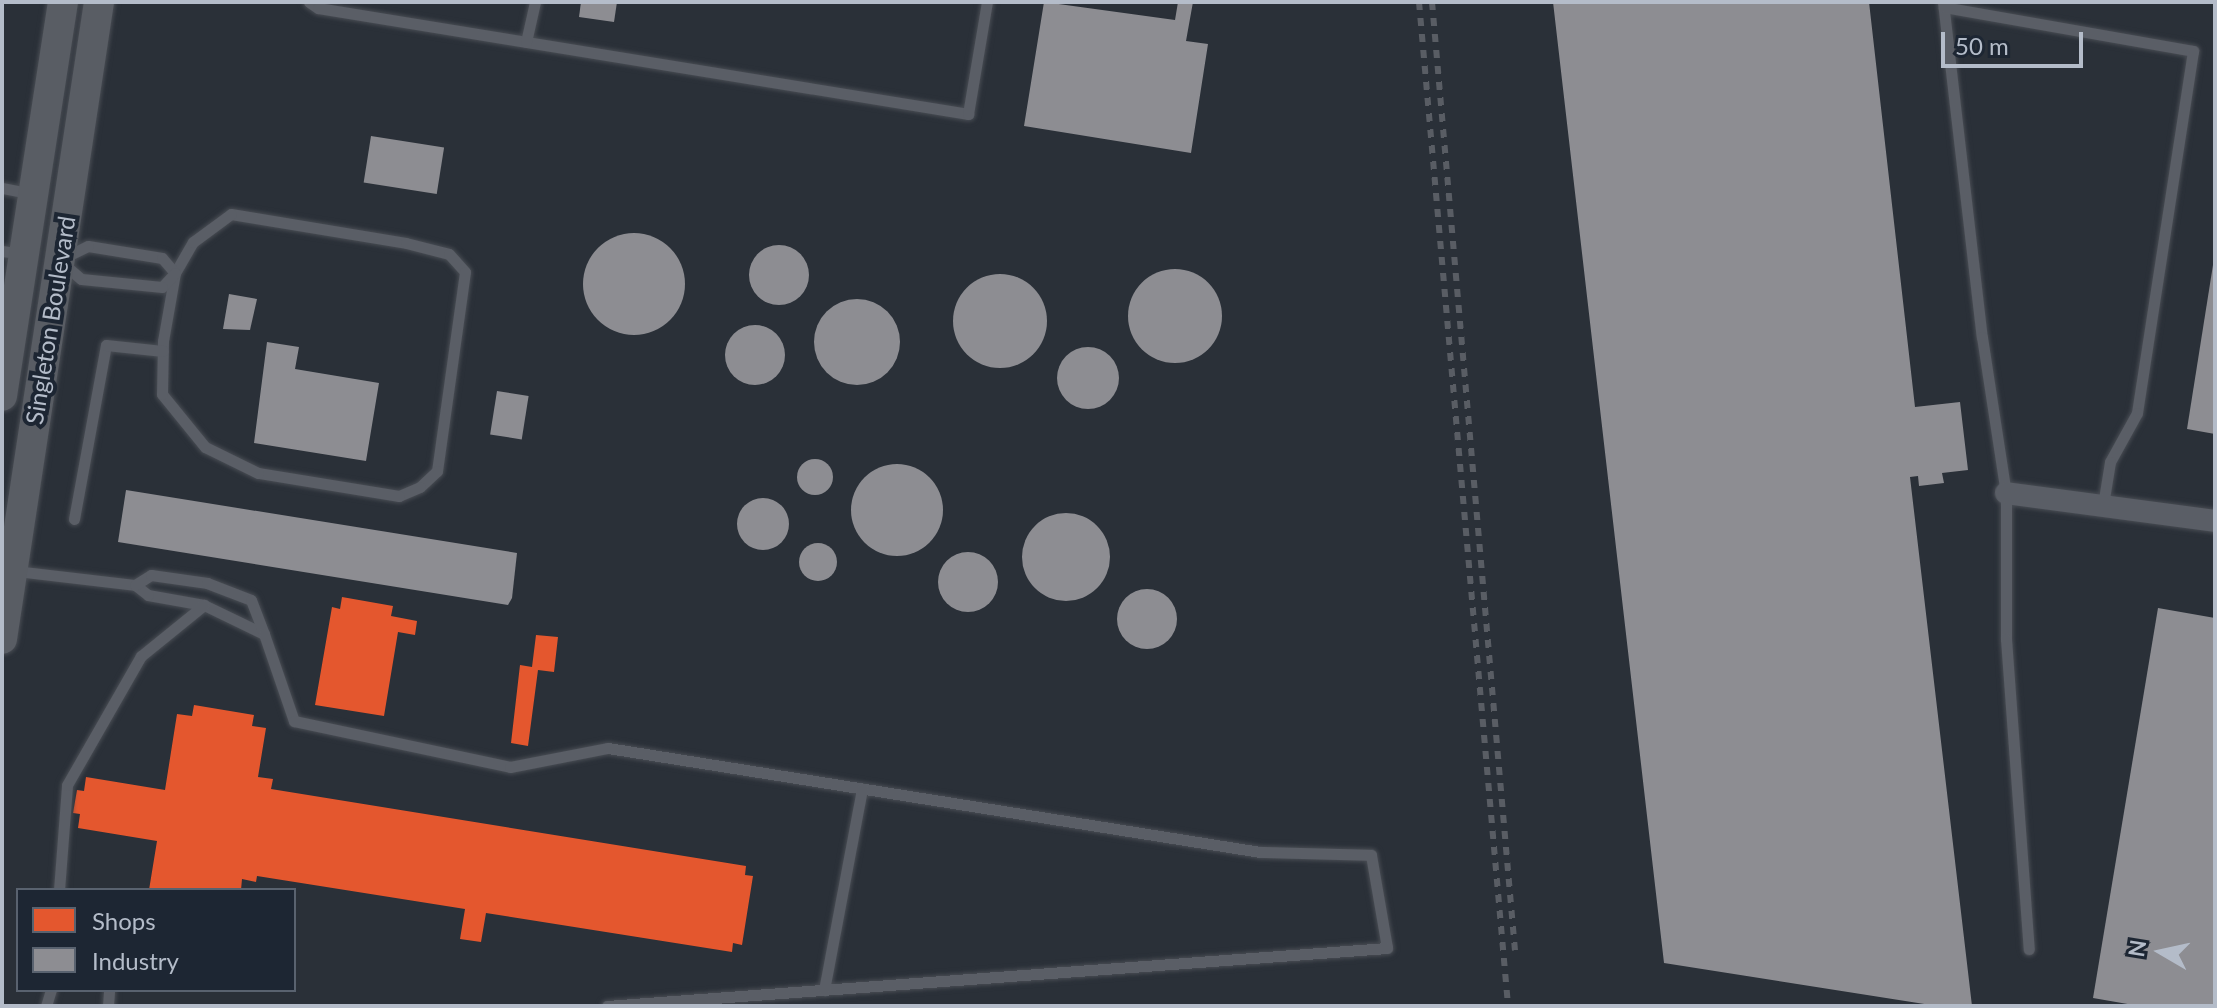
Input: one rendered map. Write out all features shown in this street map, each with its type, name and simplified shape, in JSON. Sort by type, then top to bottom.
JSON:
[{"type":"main road","name":"Singleton Boulevard","points":[[2,396],[13,252],[33,194],[63,2]]},
{"type":"main road","name":"Singleton Boulevard","points":[[2,639],[7,570],[99,2]]},
{"type":"main road","points":[[13,252],[59,260]]},
{"type":"street","points":[[2006,493],[2215,521]]},
{"type":"lane","points":[[309,2],[318,8],[968,114],[987,2]]},
{"type":"lane","points":[[526,42],[535,2]]},
{"type":"lane","points":[[2029,949],[2006,639],[2006,493],[1982,337],[1943,4],[2193,51],[2137,413],[2110,462],[2103,505]]},
{"type":"lane","points":[[2,188],[33,194]]},
{"type":"lane","points":[[59,260],[81,279],[162,287],[175,273],[193,242],[231,214],[449,254],[465,272],[437,471],[399,496],[258,473],[205,447],[162,394],[163,351],[175,273],[162,258],[88,246],[59,260]]},
{"type":"lane","points":[[74,519],[106,345],[163,351]]},
{"type":"lane","points":[[7,570],[135,585],[148,595],[204,605],[264,634]]},
{"type":"lane","points":[[135,585],[151,575],[207,583],[251,600],[294,721],[510,767],[608,748],[1260,852],[1371,855],[1387,948],[607,1006]]},
{"type":"lane","points":[[59,888],[67,785],[141,656],[204,605]]},
{"type":"lane","points":[[824,990],[862,789]]},
{"type":"building: Shops","points":[[342,597],[393,606],[391,616],[417,621],[415,635],[398,632],[384,716],[315,705],[332,607],[340,609]]},
{"type":"building: Shops","points":[[536,635],[558,637],[554,672],[538,670],[528,746],[511,743],[520,665],[532,667]]},
{"type":"building: Shops","points":[[194,705],[254,715],[252,726],[266,728],[258,777],[273,779],[271,789],[746,866],[745,875],[753,876],[742,945],[733,943],[732,952],[486,913],[481,942],[460,939],[465,909],[257,876],[256,882],[242,879],[241,888],[149,888],[157,841],[78,828],[80,814],[73,813],[77,790],[84,791],[86,777],[165,790],[177,714],[192,716]]},
{"type":"building: Industry","points":[[581,2],[617,2],[614,22],[579,17]]},
{"type":"building: Industry","points":[[1044,2],[1175,20],[1178,2],[1193,2],[1186,41],[1208,44],[1191,153],[1024,126]]},
{"type":"building: Industry","points":[[1553,2],[1869,2],[1915,407],[1960,402],[1968,470],[1942,473],[1944,483],[1919,486],[1918,476],[1910,477],[1972,1006],[1937,1006],[1664,963]]},
{"type":"building: Industry","points":[[371,136],[444,148],[437,194],[364,182]]},
{"type":"building: Industry","points":[[634,233],[654,237],[670,248],[681,264],[685,284],[681,304],[670,320],[654,331],[634,335],[614,331],[598,320],[587,304],[583,284],[587,264],[598,248],[614,237]]},
{"type":"building: Industry","points":[[779,245],[800,254],[809,275],[800,296],[779,305],[758,296],[749,275],[758,254]]},
{"type":"building: Industry","points":[[2215,265],[2215,434],[2187,429]]},
{"type":"building: Industry","points":[[1175,269],[1193,273],[1208,283],[1218,298],[1222,316],[1218,334],[1208,349],[1193,359],[1175,363],[1157,359],[1142,349],[1132,334],[1128,316],[1132,298],[1142,283],[1157,273]]},
{"type":"building: Industry","points":[[1000,274],[1018,277],[1033,288],[1044,303],[1047,321],[1044,339],[1033,354],[1018,365],[1000,368],[982,365],[967,354],[956,339],[953,321],[956,303],[967,288],[982,277]]},
{"type":"building: Industry","points":[[229,294],[257,299],[250,330],[223,329]]},
{"type":"building: Industry","points":[[857,299],[881,306],[893,318],[900,342],[893,366],[881,378],[857,385],[833,378],[821,366],[814,342],[821,318],[833,306]]},
{"type":"building: Industry","points":[[755,325],[767,327],[776,334],[783,343],[783,367],[776,376],[767,383],[755,385],[743,383],[734,376],[727,367],[725,355],[727,343],[734,334],[743,327]]},
{"type":"building: Industry","points":[[267,342],[299,347],[295,369],[379,383],[366,461],[254,443]]},
{"type":"building: Industry","points":[[1088,347],[1100,349],[1110,356],[1117,366],[1117,390],[1110,400],[1100,407],[1088,409],[1076,407],[1066,400],[1059,390],[1057,378],[1059,366],[1066,356],[1076,349]]},
{"type":"building: Industry","points":[[497,391],[529,396],[522,439],[490,434]]},
{"type":"building: Industry","points":[[815,459],[827,465],[833,477],[827,489],[815,495],[803,489],[797,477],[803,465]]},
{"type":"building: Industry","points":[[897,464],[915,467],[930,477],[940,492],[943,510],[940,528],[930,543],[915,553],[897,556],[879,553],[864,543],[854,528],[851,510],[854,492],[864,477],[879,467]]},
{"type":"building: Industry","points":[[126,490],[517,553],[512,598],[508,605],[118,542]]},
{"type":"building: Industry","points":[[763,498],[781,506],[789,524],[781,542],[763,550],[745,542],[737,524],[745,506]]},
{"type":"building: Industry","points":[[1057,513],[1075,513],[1091,520],[1103,532],[1110,548],[1110,566],[1103,582],[1091,594],[1075,601],[1057,601],[1041,594],[1029,582],[1022,566],[1022,548],[1029,532],[1041,520]]},
{"type":"building: Industry","points":[[818,543],[832,548],[837,562],[832,576],[818,581],[804,576],[799,562],[804,548]]},
{"type":"building: Industry","points":[[968,552],[980,554],[989,561],[996,570],[996,594],[989,603],[980,610],[968,612],[956,610],[947,603],[940,594],[938,582],[940,570],[947,561],[956,554]]},
{"type":"building: Industry","points":[[1147,589],[1168,598],[1177,619],[1168,640],[1147,649],[1126,640],[1117,619],[1126,598]]},
{"type":"building: Industry","points":[[2158,608],[2215,618],[2215,1006],[2139,1006],[2093,998]]},
{"type":"railway","points":[[1419,2],[1508,1006]]},
{"type":"railway","points":[[1432,2],[1515,950]]}]
